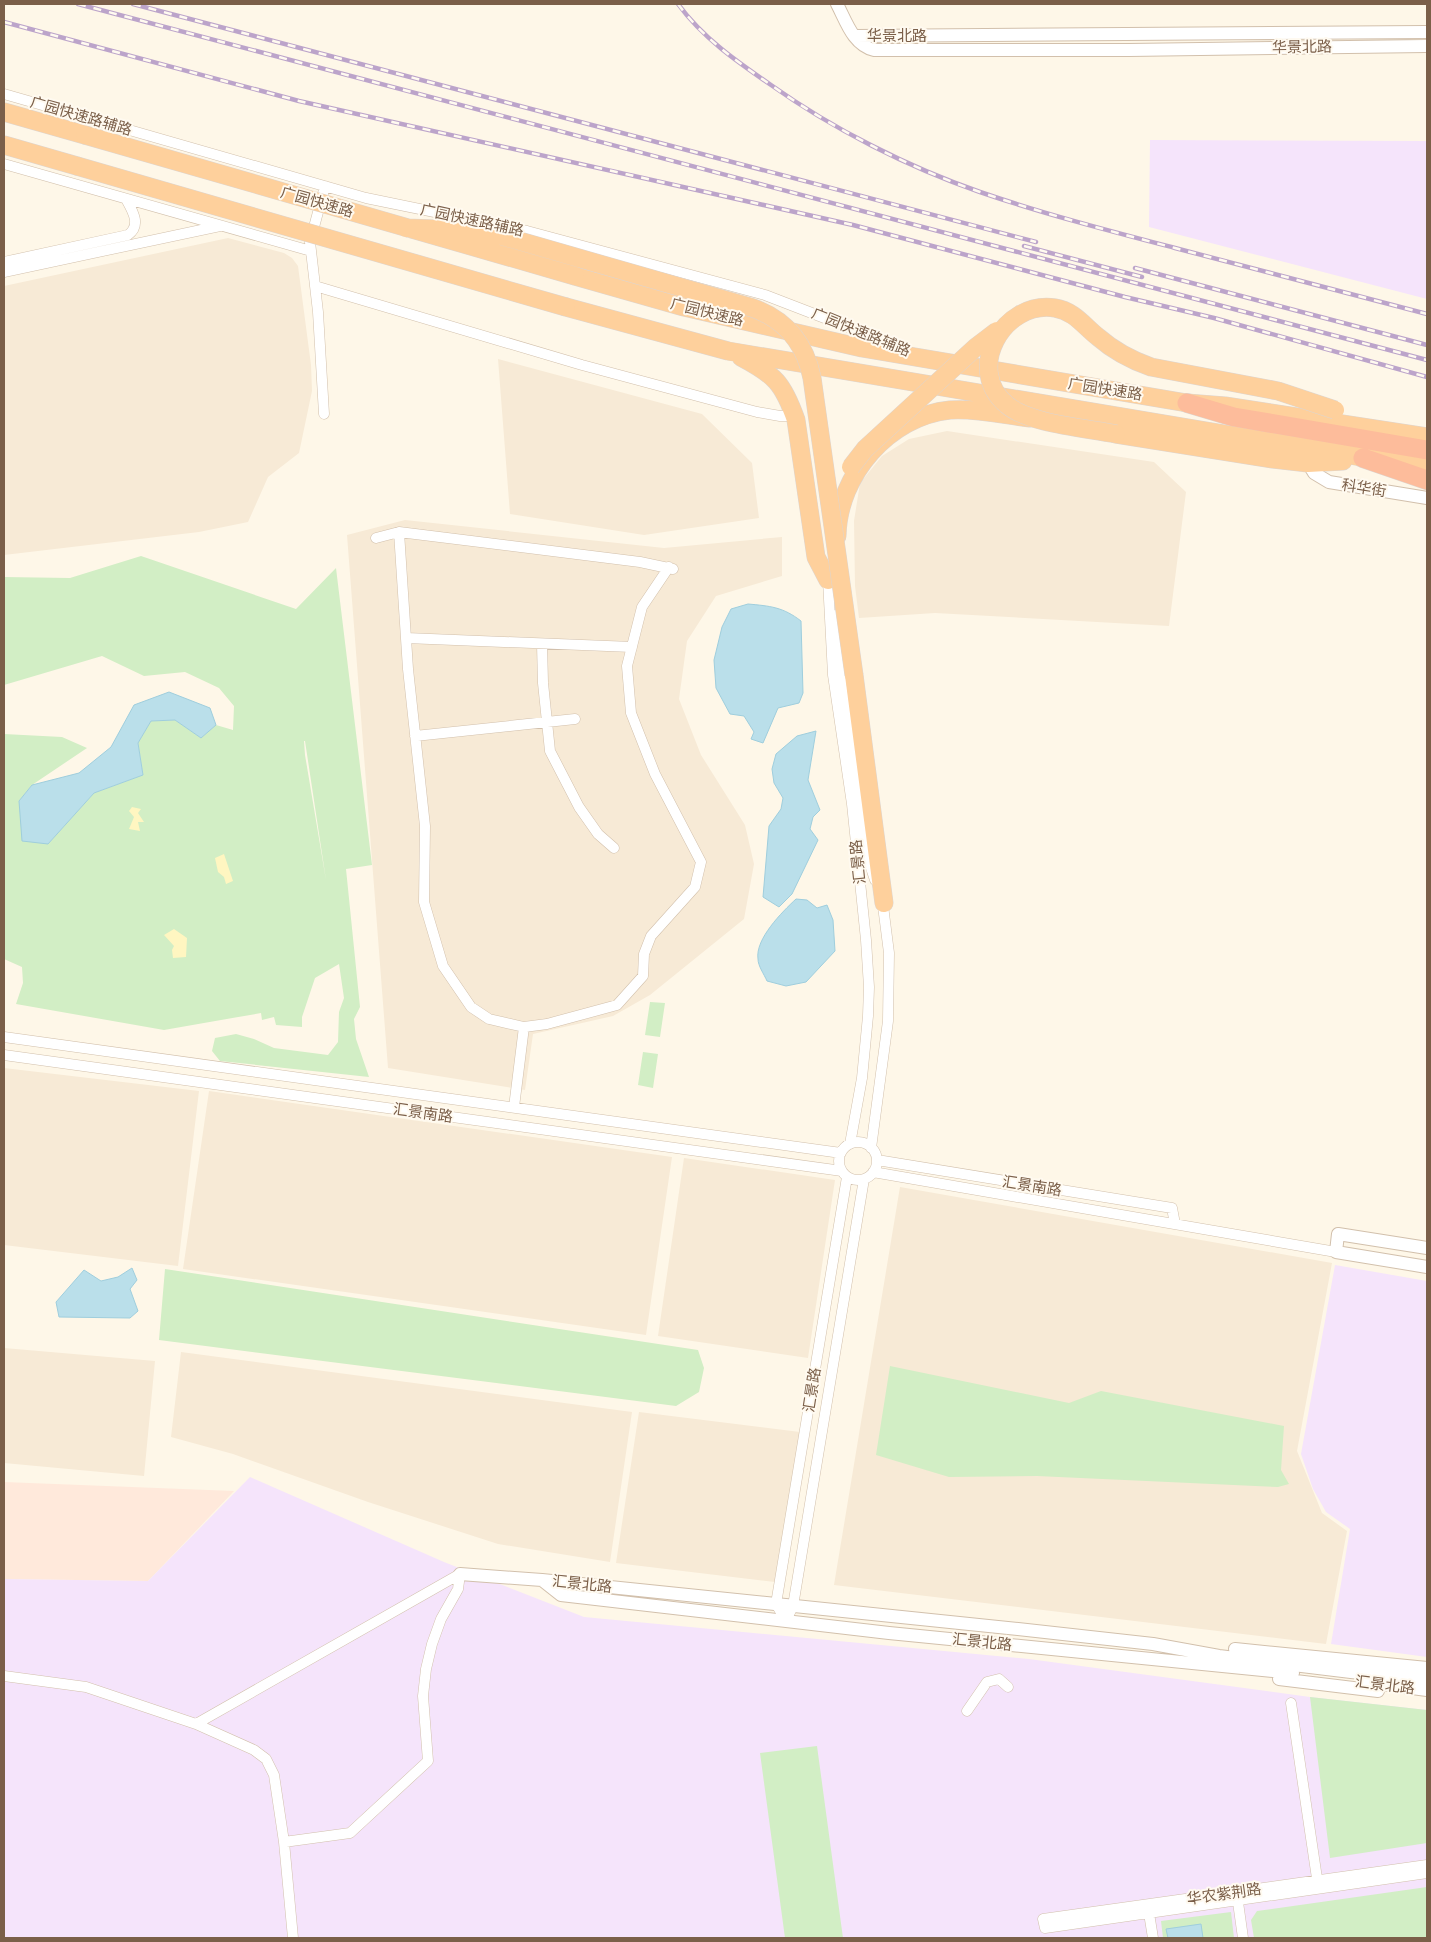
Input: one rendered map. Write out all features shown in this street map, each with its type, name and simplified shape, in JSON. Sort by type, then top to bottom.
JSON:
[{"type":"highway","name":"广园快速路","points":[[4,112],[575,276],[702,311],[853,346],[936,362],[1187,403],[1225,406],[1427,437]]},
{"type":"highway","name":"广园快速路","points":[[4,145],[566,307],[728,351],[1427,468]]},
{"type":"highway","points":[[406,228],[464,230],[502,236],[754,308],[775,318],[787,327],[796,338],[806,357],[812,378],[884,903]]},
{"type":"highway","points":[[834,579],[831,539],[834,510],[840,488],[865,449],[976,348],[1026,311],[1046,307],[1056,308],[1074,316],[1097,337],[1123,356],[1135,362],[1151,367],[1278,391],[1390,430]]},
{"type":"highway","points":[[1006,324],[992,345],[990,352],[991,379],[1001,400],[1008,406],[1033,418]]},
{"type":"highway","points":[[728,351],[762,369],[784,389],[794,416],[816,557],[834,579]]},
{"type":"highway","points":[[1187,403],[1234,417],[1427,450]]},
{"type":"highway","points":[[853,470],[886,438],[922,416],[950,410],[964,410],[1033,418],[1116,434],[1308,463],[1363,458],[1427,480]]},
{"type":"street","points":[[837,4],[854,36]]},
{"type":"street","name":"华景北路","points":[[854,36],[1427,32]]},
{"type":"street","name":"华景北路","points":[[854,36],[857,41],[868,48],[890,50],[1129,50],[1427,46]]},
{"type":"street","name":"广园快速路辅路","points":[[4,94],[378,201],[527,231],[765,295],[936,362]]},
{"type":"street","points":[[4,164],[311,251]]},
{"type":"street","points":[[324,414],[311,251],[312,232],[325,186]]},
{"type":"street","points":[[4,262],[128,235],[133,230],[135,222],[126,198]]},
{"type":"street","points":[[4,272],[222,226]]},
{"type":"street","points":[[315,286],[592,368],[757,412],[780,416],[794,416]]},
{"type":"street","name":"科华街","points":[[1308,463],[1314,473],[1329,482],[1427,498]]},
{"type":"street","points":[[376,538],[399,532],[671,568],[642,608],[627,666],[631,713],[655,774],[701,862],[695,887],[651,936],[644,954],[643,976],[617,1005],[547,1024],[524,1027],[489,1019],[471,1007],[443,966],[424,902],[425,826],[406,638],[399,532]]},
{"type":"street","points":[[834,579],[837,652],[865,850],[884,903],[889,953],[888,1021],[871,1148],[877,1160],[873,1172],[864,1179],[858,1180],[844,1174],[839,1159],[841,1153],[850,1144],[861,1143],[871,1148]]},
{"type":"street","name":"汇景路","points":[[834,579],[832,675],[852,804],[869,987],[862,1078],[850,1144]]},
{"type":"street","points":[[406,638],[632,647]]},
{"type":"street","points":[[542,644],[550,751],[579,807],[598,834],[614,848]]},
{"type":"street","points":[[415,736],[547,724],[575,719]]},
{"type":"street","points":[[514,1107],[524,1027]]},
{"type":"street","name":"汇景南路","points":[[4,1037],[841,1153]]},
{"type":"street","name":"汇景南路","points":[[4,1056],[844,1174]]},
{"type":"street","name":"汇景南路","points":[[877,1160],[1172,1208],[1175,1224]]},
{"type":"street","name":"汇景南路","points":[[873,1172],[1427,1267]]},
{"type":"street","name":"汇景路","points":[[776,1604],[844,1174]]},
{"type":"street","name":"汇景路","points":[[786,1621],[793,1606],[864,1179]]},
{"type":"street","points":[[1336,1252],[1338,1234],[1427,1248]]},
{"type":"street","points":[[196,1724],[460,1574]]},
{"type":"street","points":[[284,1842],[350,1833],[428,1761],[423,1696],[426,1669],[432,1644],[441,1620],[458,1589],[460,1574]]},
{"type":"street","name":"汇景北路","points":[[460,1574],[542,1580],[1153,1644],[1427,1690]]},
{"type":"street","name":"汇景北路","points":[[542,1580],[561,1596],[1210,1664],[1350,1676],[1427,1680]]},
{"type":"street","points":[[776,1604],[786,1621]]},
{"type":"street","points":[[1153,1644],[1233,1649],[1427,1668]]},
{"type":"street","points":[[1210,1664],[1274,1679],[1427,1698]]},
{"type":"street","points":[[4,1676],[86,1687],[196,1724],[254,1750],[266,1759],[274,1775],[284,1842],[293,1938]]},
{"type":"street","points":[[967,1711],[987,1682],[999,1679],[1008,1687]]},
{"type":"street","points":[[1291,1703],[1318,1885]]},
{"type":"street","points":[[1406,1872],[1427,1865]]},
{"type":"street","points":[[1406,1872],[1427,1873]]},
{"type":"street","name":"华农紫荆路","points":[[1044,1924],[1406,1872]]},
{"type":"street","points":[[1237,1896],[1243,1938]]},
{"type":"street","points":[[1148,1909],[1153,1938]]},
{"type":"shaded area","points":[[1150,140],[1427,141],[1427,299],[1149,227]]},
{"type":"shaded area","points":[[228,238],[284,253],[292,258],[298,266],[311,365],[312,391],[299,453],[268,477],[248,522],[199,532],[4,555],[4,286]]},
{"type":"shaded area","points":[[498,359],[702,414],[752,463],[759,518],[644,535],[510,514]]},
{"type":"shaded area","points":[[947,431],[1154,462],[1186,492],[1169,626],[935,613],[859,618],[855,586],[854,521],[860,483],[882,456],[909,439]]},
{"type":"shaded area","points":[[405,520],[664,548],[782,537],[782,576],[716,596],[687,641],[679,699],[701,755],[745,825],[754,864],[744,919],[650,995],[613,1016],[533,1034],[525,1090],[388,1068],[347,535]]},
{"type":"shaded area","points":[[4,1068],[199,1091],[178,1266],[4,1245]]},
{"type":"shaded area","points":[[209,1091],[672,1157],[646,1335],[183,1269]]},
{"type":"shaded area","points":[[684,1158],[835,1180],[808,1358],[658,1336]]},
{"type":"shaded area","points":[[900,1187],[1332,1263],[1297,1451],[1322,1513],[1347,1531],[1326,1644],[834,1585]]},
{"type":"shaded area","points":[[1335,1265],[1427,1281],[1427,1657],[1331,1644],[1350,1529],[1326,1512],[1313,1489],[1301,1454]]},
{"type":"shaded area","points":[[4,1348],[155,1361],[144,1476],[4,1463]]},
{"type":"shaded area","points":[[181,1352],[632,1412],[610,1562],[498,1544],[368,1502],[233,1454],[171,1437]]},
{"type":"shaded area","points":[[639,1412],[800,1432],[775,1582],[616,1563]]},
{"type":"shaded area","points":[[250,1477],[444,1562],[584,1617],[1029,1659],[1310,1697],[1427,1710],[1427,1938],[4,1938],[4,1579],[148,1581]]},
{"type":"shaded area","points":[[4,1482],[234,1491],[148,1581],[4,1579]]},
{"type":"green space","points":[[141,556],[296,609],[336,568],[372,865],[346,869],[360,1007],[354,1019],[356,1039],[369,1077],[220,1061],[212,1051],[215,1038],[236,1034],[254,1039],[274,1048],[328,1055],[338,1042],[339,1012],[344,998],[339,964],[315,978],[302,1017],[302,1027],[276,1025],[274,1017],[262,1020],[261,1013],[164,1030],[16,1004],[23,983],[22,967],[4,959],[4,734],[62,737],[87,748],[32,785],[19,801],[48,844],[94,793],[143,775],[138,743],[151,721],[175,720],[201,738],[216,725],[233,730],[234,706],[219,688],[185,672],[144,676],[102,656],[4,685],[4,577],[70,578]],"holes":[[[305,741],[326,880],[305,755]]]},
{"type":"green space","points":[[650,1002],[665,1003],[660,1037],[645,1035]]},
{"type":"green space","points":[[643,1052],[658,1054],[653,1088],[638,1085]]},
{"type":"green space","points":[[165,1269],[698,1350],[704,1368],[699,1392],[676,1406],[159,1340]]},
{"type":"green space","points":[[890,1366],[1069,1403],[1101,1391],[1284,1426],[1281,1470],[1289,1484],[1278,1487],[1037,1476],[949,1477],[876,1455]]},
{"type":"green space","points":[[1310,1697],[1427,1710],[1427,1843],[1330,1858]]},
{"type":"green space","points":[[817,1746],[843,1938],[785,1938],[760,1753]]},
{"type":"green space","points":[[1427,1887],[1427,1938],[1254,1938],[1251,1920],[1257,1911]]},
{"type":"green space","points":[[1231,1912],[1234,1938],[1163,1938],[1161,1921]]},
{"type":"sand","points":[[132,807],[141,809],[138,813],[144,822],[138,822],[140,831],[129,829],[134,817],[129,811]]},
{"type":"sand","points":[[224,854],[233,881],[226,884],[224,877],[218,872],[215,858]]},
{"type":"sand","points":[[174,929],[187,938],[186,957],[173,958],[172,950],[174,946],[164,935]]},
{"type":"water","points":[[748,604],[776,608],[801,621],[803,693],[799,703],[778,708],[763,743],[751,739],[754,732],[744,716],[730,714],[716,688],[714,660],[722,627],[731,609]]},
{"type":"water","points":[[169,692],[210,708],[216,725],[201,738],[175,720],[151,721],[138,743],[143,775],[94,793],[48,844],[22,841],[19,801],[32,785],[79,773],[111,747],[134,705]]},
{"type":"water","points":[[816,731],[808,780],[820,810],[813,817],[810,829],[818,840],[792,894],[779,907],[763,897],[769,826],[781,809],[783,798],[774,783],[772,769],[776,754],[797,736]]},
{"type":"water","points":[[796,899],[807,900],[817,908],[827,905],[833,920],[835,951],[806,982],[786,986],[767,981],[759,964],[758,951],[771,926]]},
{"type":"water","points":[[132,1268],[137,1280],[130,1289],[138,1311],[130,1318],[59,1317],[56,1302],[84,1270],[101,1281],[118,1277]]},
{"type":"water","points":[[1201,1924],[1203,1938],[1168,1938],[1166,1929]]},
{"type":"railway","points":[[78,4],[1427,360]]},
{"type":"railway","points":[[133,4],[1036,242]]},
{"type":"railway","points":[[678,4],[698,28],[721,48],[795,101],[845,132],[926,171],[980,192],[1053,215],[1427,314]]},
{"type":"railway","points":[[4,22],[299,101],[853,225],[1125,297],[1214,318],[1427,377]]},
{"type":"railway","points":[[1024,246],[1142,277]]},
{"type":"railway","points":[[1135,268],[1427,345]]}]
